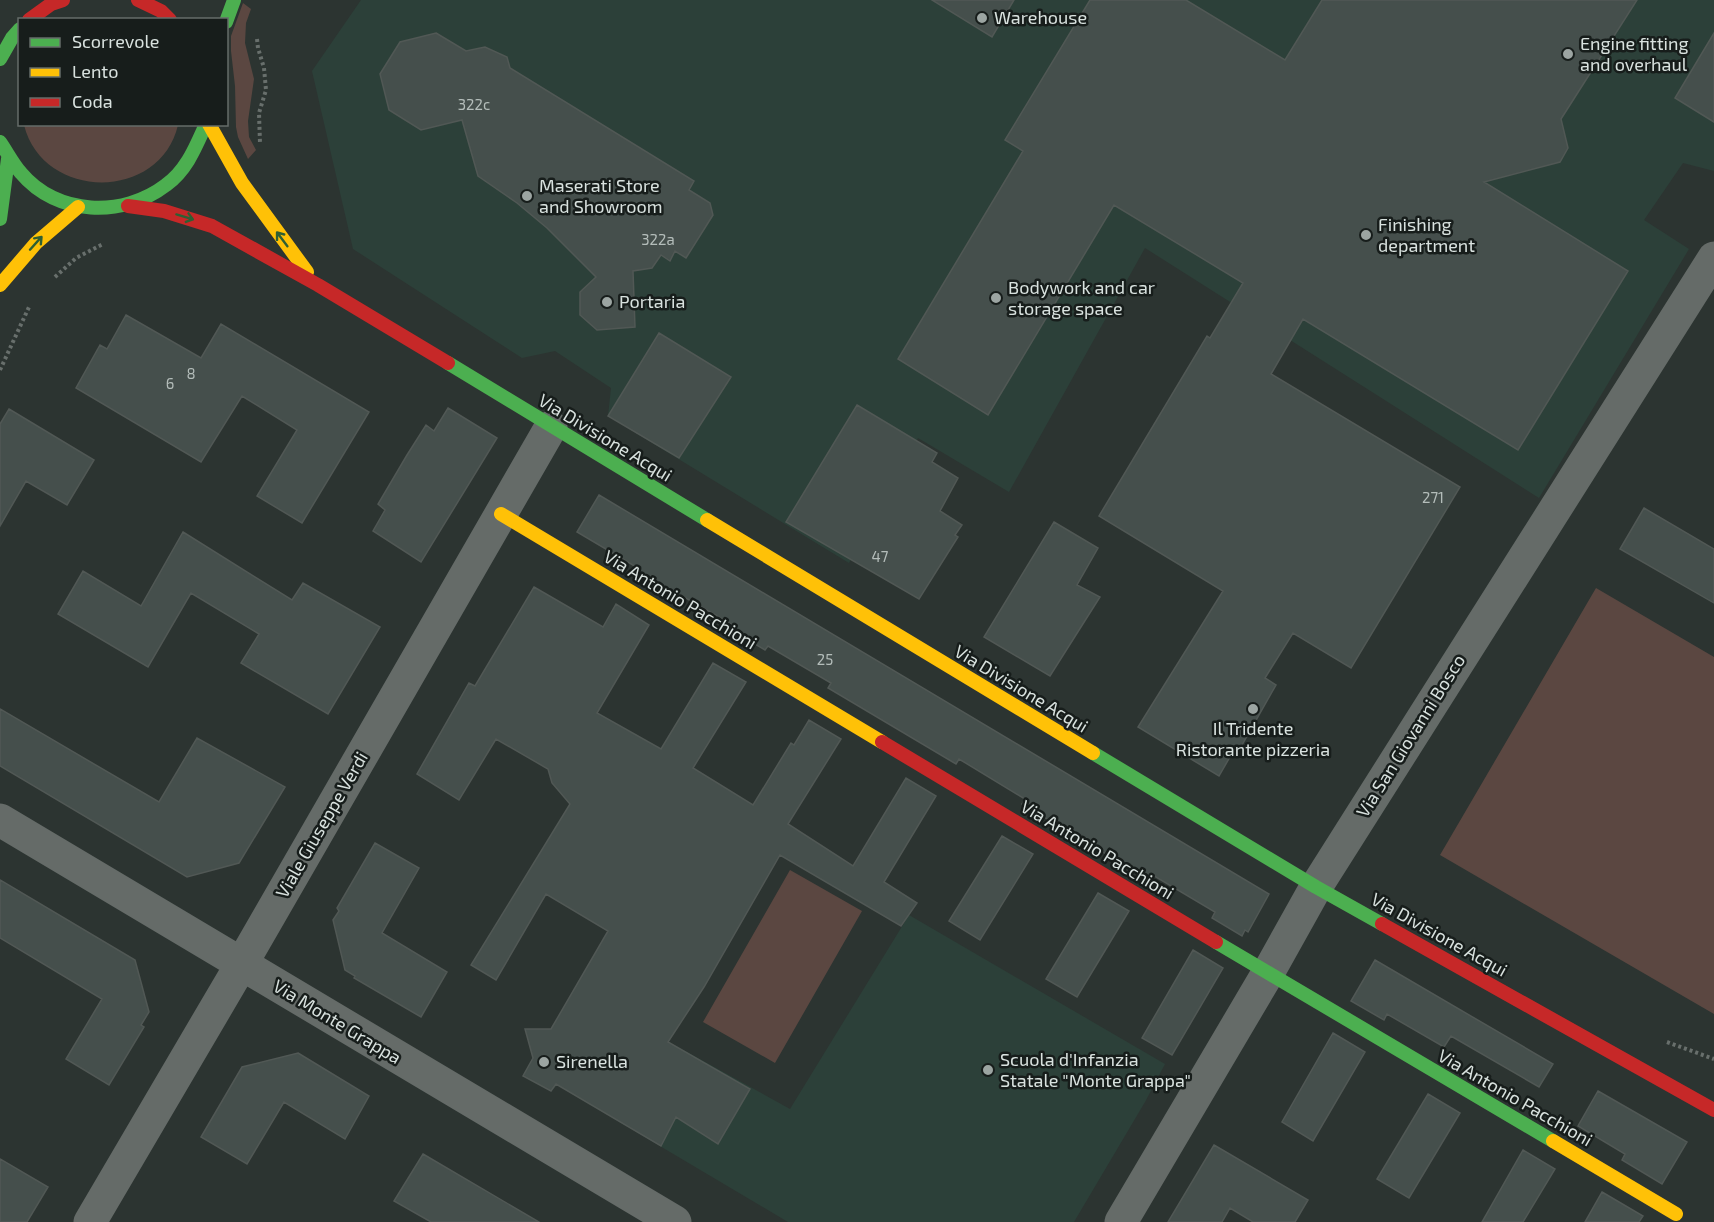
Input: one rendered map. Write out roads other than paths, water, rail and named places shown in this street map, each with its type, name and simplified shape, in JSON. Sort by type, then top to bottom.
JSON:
[{"type":"main road","points":[[138,0],[161,11],[169,18]]},
{"type":"main road","points":[[227,18],[234,0]]},
{"type":"main road","points":[[32,1],[57,2]]},
{"type":"main road","points":[[32,18],[57,2]]},
{"type":"main road","points":[[0,59],[18,31]]},
{"type":"main road","points":[[0,142],[8,159],[38,190],[78,207],[103,210],[128,206],[151,197],[171,183],[188,165],[207,126]]},
{"type":"main road","name":"Via Divisione Acqui","points":[[209,126],[226,160],[244,188],[318,285]]},
{"type":"main road","points":[[0,219],[8,159]]},
{"type":"main road","name":"Via Divisione Acqui","points":[[128,206],[164,211],[212,226],[318,285],[1316,887],[1714,1110]]},
{"type":"main road","points":[[0,285],[61,218],[78,207]]},
{"type":"main road","name":"Via Antonio Pacchioni","points":[[501,514],[1676,1214]]},
{"type":"street","name":"Via San Giovanni Bosco","points":[[1121,1222],[1316,887],[1714,258]]},
{"type":"street","name":"Viale Giuseppe Verdi","points":[[90,1222],[551,427]]},
{"type":"street","name":"Via Monte Grappa","points":[[0,820],[675,1222]]},
{"type":"place","name":"Warehouse","points":[[982,18]]},
{"type":"place","name":"Engine fitting and overhaul","points":[[1568,54]]},
{"type":"place","name":"Maserati Store and Showroom","points":[[527,196]]},
{"type":"place","name":"Finishing department","points":[[1366,235]]},
{"type":"place","name":"Bodywork and car storage space","points":[[996,298]]},
{"type":"place","name":"Portaria","points":[[607,302]]},
{"type":"place","name":"Il Tridente Ristorante pizzeria","points":[[1253,709]]},
{"type":"place","name":"Sirenella","points":[[544,1062]]},
{"type":"place","name":"Scuola d'Infanzia Statale \"Monte Grappa\"","points":[[988,1070]]}]
